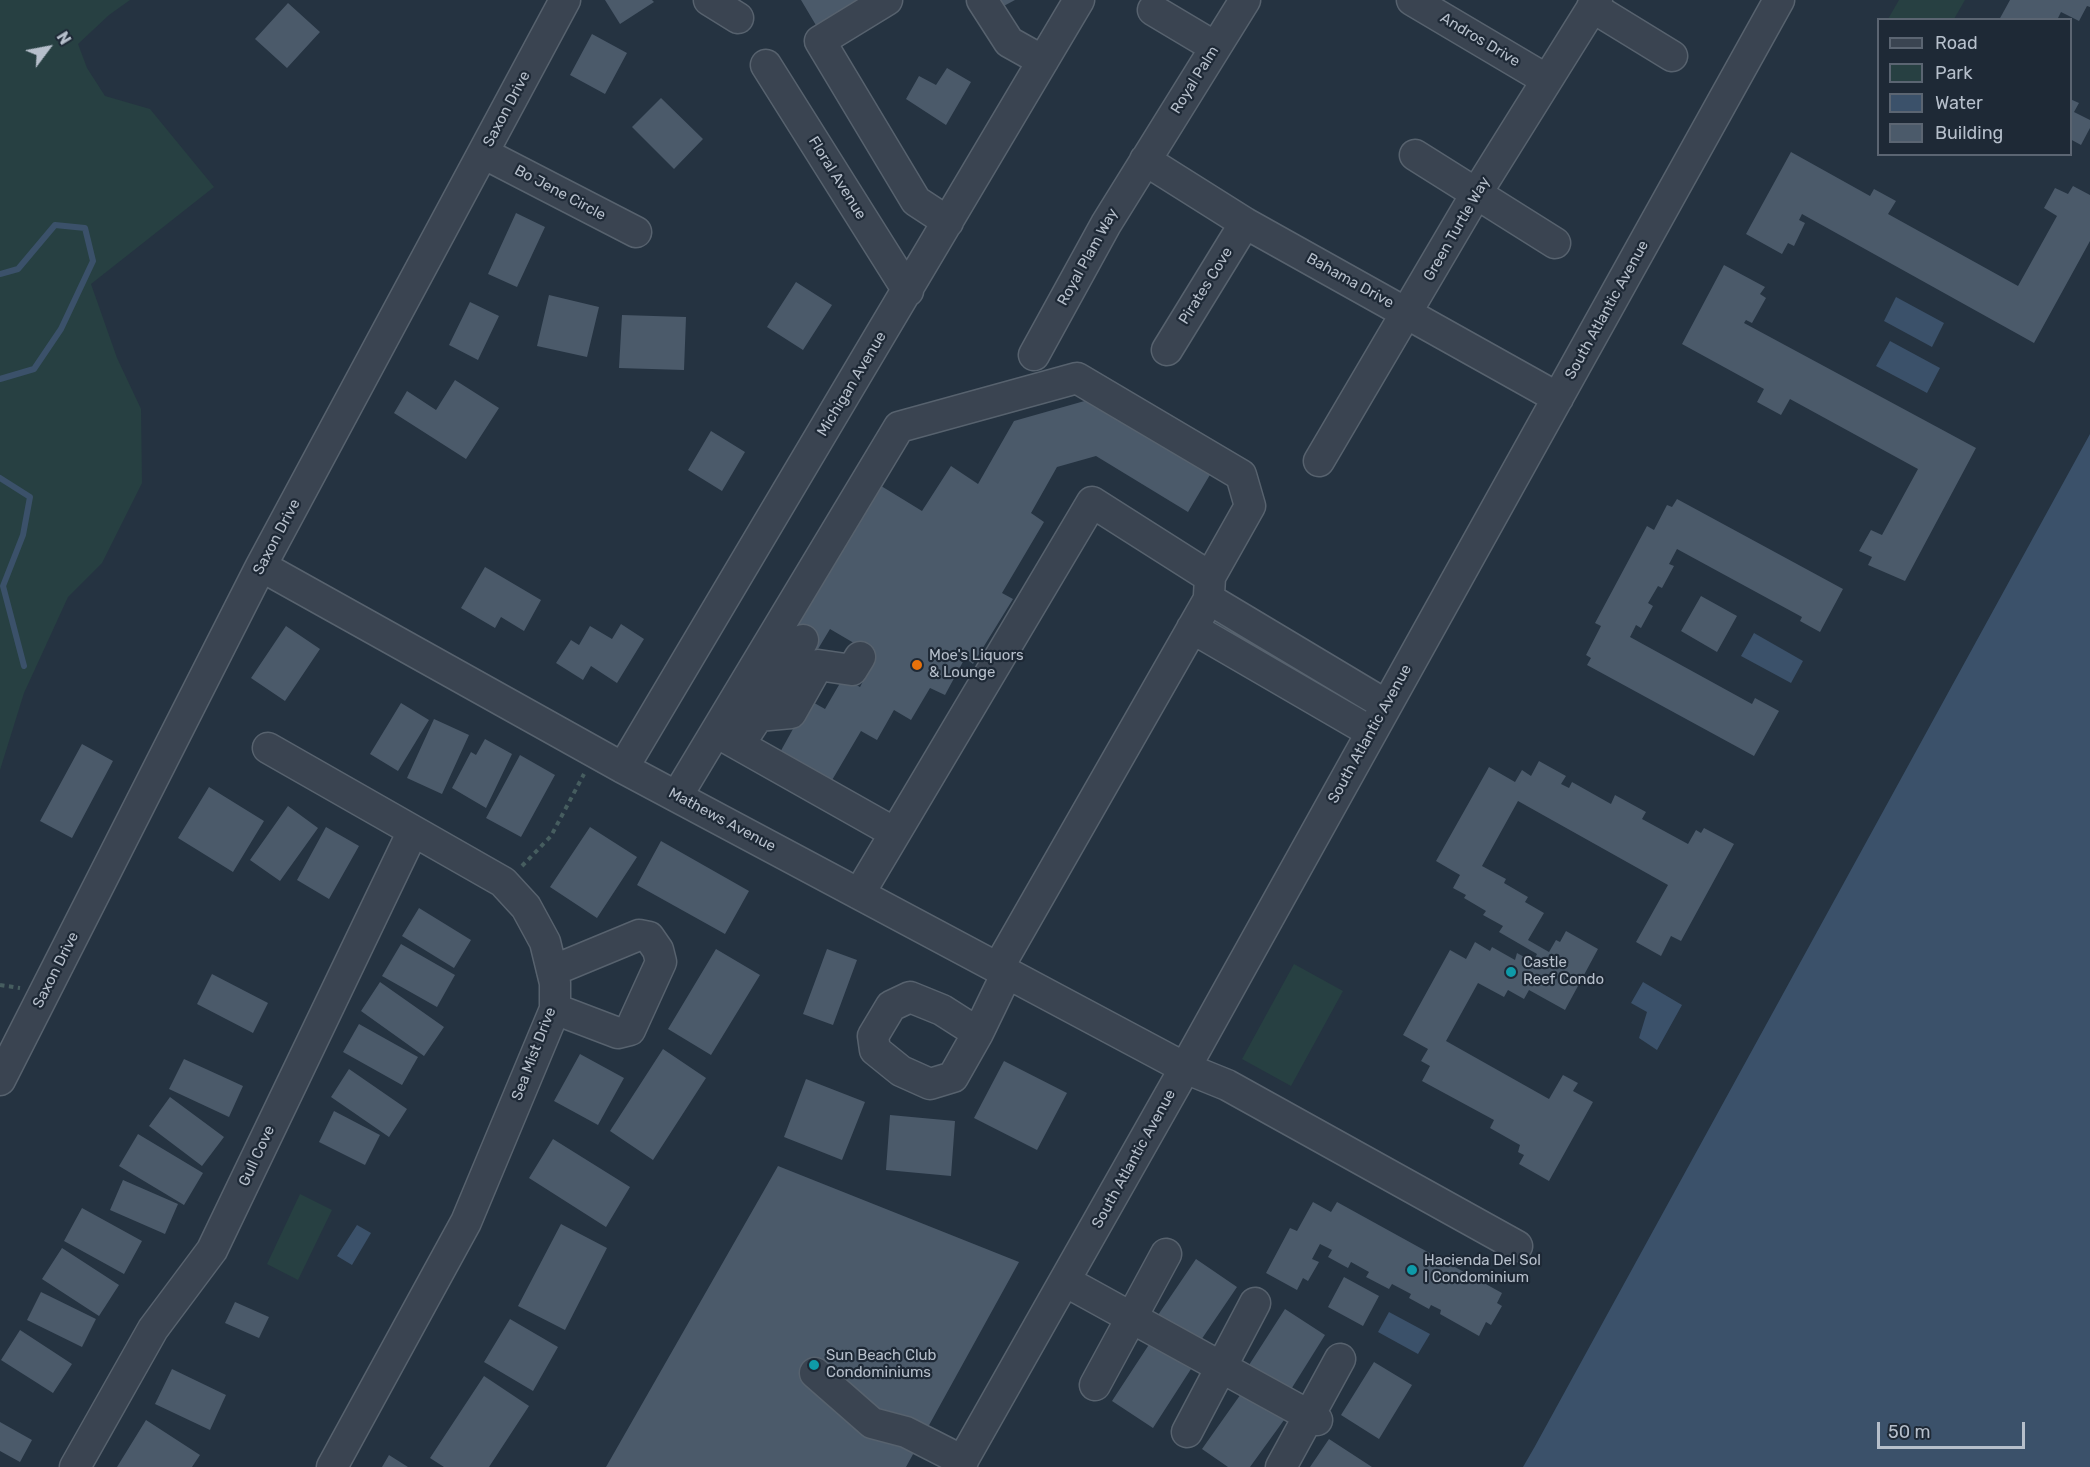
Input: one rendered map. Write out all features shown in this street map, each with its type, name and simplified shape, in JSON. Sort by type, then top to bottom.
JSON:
[{"type":"street","name":"Saxon Drive","points":[[0,1080],[261,566],[566,0]]},
{"type":"street","points":[[709,0],[738,18]]},
{"type":"street","points":[[887,0],[820,41],[916,201],[948,222]]},
{"type":"street","points":[[982,0],[1009,42],[1043,61]]},
{"type":"street","name":"Royal Palm","points":[[1144,160],[1245,0]]},
{"type":"street","name":"Andros Drive","points":[[1412,0],[1547,80]]},
{"type":"street","name":"South Atlantic Avenue","points":[[962,1465],[1779,0]]},
{"type":"street","name":"Michigan Avenue","points":[[624,768],[908,291],[1077,1]]},
{"type":"street","points":[[1595,4],[1672,56]]},
{"type":"street","name":"Green Turtle Way","points":[[1319,461],[1408,314],[1476,194],[1595,4]]},
{"type":"street","points":[[1153,10],[1215,47]]},
{"type":"street","name":"Floral Avenue","points":[[766,65],[908,291]]},
{"type":"street","name":"Bo Jene Circle","points":[[483,153],[636,232]]},
{"type":"street","points":[[1415,155],[1555,243]]},
{"type":"street","name":"Bahama Drive","points":[[1144,160],[1245,223],[1558,398]]},
{"type":"street","name":"Royal Plam Way","points":[[1034,355],[1144,160]]},
{"type":"street","name":"Pirates Cove","points":[[1167,350],[1245,223]]},
{"type":"street","points":[[728,739],[899,427],[1077,378],[1241,475],[1250,506],[1192,628],[1002,971],[978,1033]]},
{"type":"street","points":[[859,894],[1092,502],[1210,588],[1386,705]]},
{"type":"street","name":"Mathews Avenue","points":[[261,566],[624,768],[1185,1068],[1227,1085],[1517,1246]]},
{"type":"street","points":[[1192,628],[1371,732]]},
{"type":"street","points":[[677,796],[728,739],[758,716],[803,640]]},
{"type":"street","points":[[758,716],[790,713],[818,665],[852,670],[860,657]]},
{"type":"street","points":[[728,739],[895,833]]},
{"type":"street","name":"Sea Mist Drive","points":[[268,748],[503,882],[526,907],[545,942],[555,983],[555,1009],[466,1222],[332,1467]]},
{"type":"street","name":"Gull Cove","points":[[75,1467],[153,1329],[212,1250],[413,831]]},
{"type":"street","points":[[552,971],[639,935],[649,937],[658,950],[661,962],[630,1030],[618,1033],[555,1009]]},
{"type":"street","points":[[1095,1385],[1166,1254]]},
{"type":"street","points":[[1065,1281],[1313,1418]]},
{"type":"street","points":[[1187,1432],[1255,1304]]},
{"type":"street","points":[[1281,1467],[1313,1418],[1341,1359]]},
{"type":"street","points":[[815,1373],[872,1423],[887,1429],[906,1432],[962,1465]]},
{"type":"street","points":[[887,1429],[896,1450],[930,1467]]},
{"type":"path","points":[[503,882],[551,836],[595,752]]},
{"type":"green space","points":[[0,0],[130,0],[109,15],[78,44],[87,68],[105,96],[150,109],[214,187],[91,284],[117,358],[141,409],[142,483],[102,563],[68,597],[24,693],[0,770]]},
{"type":"green space","points":[[1899,0],[1965,0],[1955,18],[1889,18]]},
{"type":"green space","points":[[1294,964],[1343,991],[1291,1086],[1242,1059]]},
{"type":"green space","points":[[300,1194],[332,1210],[298,1280],[267,1264]]},
{"type":"water","points":[[1896,297],[1944,323],[1932,347],[1884,321]]},
{"type":"water","points":[[1890,341],[1940,368],[1927,393],[1876,366]]},
{"type":"water","points":[[2090,434],[2090,1467],[1523,1467],[1534,1448]]},
{"type":"water","points":[[1754,633],[1803,661],[1791,683],[1741,656]]},
{"type":"water","points":[[1643,982],[1682,1005],[1657,1050],[1639,1038],[1647,1012],[1631,1003]]},
{"type":"water","points":[[357,1225],[371,1233],[352,1265],[337,1256]]},
{"type":"water","points":[[1389,1312],[1430,1334],[1418,1354],[1378,1332]]},
{"type":"building","points":[[605,0],[652,0],[654,2],[620,24]]},
{"type":"building","points":[[801,0],[861,0],[817,27]]},
{"type":"building","points":[[995,0],[1015,0],[1000,8]]},
{"type":"building","points":[[2010,0],[2090,0],[2090,7],[2087,6],[2079,21],[2061,12],[2058,18],[2000,18]]},
{"type":"building","points":[[288,3],[320,32],[287,68],[255,39]]},
{"type":"building","points":[[592,34],[627,53],[605,94],[570,75]]},
{"type":"building","points":[[947,68],[971,82],[946,125],[906,99],[919,76],[936,85]]},
{"type":"building","points":[[661,98],[703,139],[674,169],[632,127]]},
{"type":"building","points":[[2072,100],[2079,103],[2074,112],[2090,120],[2090,128],[2081,145],[2072,140]]},
{"type":"building","points":[[1791,152],[1870,196],[1874,189],[1896,201],[1888,214],[2018,286],[2057,216],[2044,208],[2055,188],[2068,194],[2073,186],[2090,195],[2090,241],[2034,343],[1802,214],[1799,220],[1805,223],[1794,246],[1788,243],[1782,254],[1746,234]]},
{"type":"building","points":[[516,213],[545,227],[517,287],[488,274]]},
{"type":"building","points":[[1724,265],[1765,287],[1760,294],[1766,298],[1752,323],[1746,320],[1744,323],[1976,448],[1905,581],[1868,565],[1872,557],[1859,551],[1871,530],[1882,535],[1918,469],[1790,399],[1781,415],[1757,402],[1764,389],[1682,344]]},
{"type":"building","points":[[796,282],[832,305],[803,350],[767,327]]},
{"type":"building","points":[[549,295],[599,307],[587,357],[537,346]]},
{"type":"building","points":[[470,302],[499,316],[478,360],[449,345]]},
{"type":"building","points":[[622,315],[686,317],[684,370],[619,368]]},
{"type":"building","points":[[455,380],[499,408],[466,459],[394,413],[407,391],[436,410]]},
{"type":"building","points":[[1088,400],[1211,473],[1188,512],[1096,456],[1057,467],[1031,513],[1044,522],[1002,593],[1013,599],[973,664],[965,658],[945,695],[930,688],[911,720],[894,710],[877,740],[861,731],[828,787],[778,756],[809,700],[825,709],[843,678],[860,687],[876,656],[830,629],[818,649],[785,629],[873,481],[922,511],[951,466],[978,484],[1014,421]]},
{"type":"building","points":[[711,431],[745,452],[722,491],[688,470]]},
{"type":"building","points":[[1677,499],[1843,589],[1820,632],[1800,621],[1802,617],[1677,549],[1669,564],[1674,566],[1662,588],[1658,586],[1648,603],[1653,606],[1641,628],[1636,625],[1630,637],[1752,704],[1755,698],[1779,711],[1754,756],[1587,665],[1591,658],[1586,655],[1601,626],[1595,623],[1647,526],[1654,530],[1667,505],[1672,507]]},
{"type":"building","points":[[485,567],[541,600],[524,631],[501,617],[495,628],[461,608]]},
{"type":"building","points":[[1701,596],[1737,616],[1717,652],[1681,631]]},
{"type":"building","points":[[621,624],[644,639],[617,683],[591,666],[583,680],[556,663],[571,640],[579,645],[590,626],[612,639]]},
{"type":"building","points":[[286,626],[320,649],[285,701],[251,678]]},
{"type":"building","points":[[401,703],[429,720],[398,771],[370,754]]},
{"type":"building","points":[[434,719],[469,735],[442,794],[407,778]]},
{"type":"building","points":[[485,739],[512,754],[486,808],[452,788],[471,752],[476,755]]},
{"type":"building","points":[[82,744],[113,761],[72,838],[40,821]]},
{"type":"building","points":[[520,755],[555,775],[521,837],[486,818]]},
{"type":"building","name":"Castle Reef Condo","points":[[1539,761],[1566,776],[1561,784],[1569,788],[1572,782],[1611,804],[1615,795],[1646,812],[1642,819],[1688,844],[1696,830],[1701,833],[1704,828],[1734,844],[1681,941],[1671,936],[1661,956],[1636,942],[1668,885],[1518,801],[1482,866],[1506,879],[1504,883],[1528,897],[1525,902],[1544,913],[1528,940],[1549,952],[1556,940],[1560,942],[1566,931],[1598,949],[1565,1010],[1529,990],[1524,999],[1508,990],[1504,997],[1478,983],[1446,1041],[1549,1099],[1563,1075],[1578,1083],[1573,1091],[1593,1102],[1549,1181],[1519,1164],[1524,1155],[1518,1152],[1520,1145],[1490,1128],[1494,1120],[1422,1081],[1430,1066],[1421,1061],[1428,1049],[1403,1035],[1450,950],[1466,959],[1475,942],[1490,951],[1492,947],[1515,960],[1517,953],[1533,962],[1537,954],[1499,932],[1503,926],[1483,915],[1486,911],[1464,898],[1466,895],[1453,888],[1460,875],[1436,861],[1489,767],[1515,782],[1522,770],[1531,776]]},
{"type":"building","points":[[209,787],[264,821],[233,872],[178,838]]},
{"type":"building","points":[[288,806],[318,828],[280,881],[250,860]]},
{"type":"building","points":[[326,827],[359,846],[329,899],[297,880]]},
{"type":"building","points":[[590,827],[637,857],[597,918],[550,887]]},
{"type":"building","points":[[661,841],[749,891],[725,934],[637,885]]},
{"type":"building","points":[[419,908],[471,940],[454,968],[402,936]]},
{"type":"building","points":[[401,944],[455,975],[437,1007],[382,976]]},
{"type":"building","points":[[716,949],[760,975],[711,1055],[668,1029]]},
{"type":"building","points":[[827,949],[857,960],[833,1025],[803,1014]]},
{"type":"building","points":[[212,974],[268,1003],[253,1033],[197,1004]]},
{"type":"building","points":[[380,982],[444,1027],[424,1056],[361,1011]]},
{"type":"building","points":[[359,1024],[418,1057],[402,1085],[343,1052]]},
{"type":"building","points":[[663,1049],[706,1078],[653,1160],[610,1131]]},
{"type":"building","points":[[580,1054],[624,1078],[598,1125],[554,1101]]},
{"type":"building","points":[[184,1059],[243,1086],[229,1117],[169,1089]]},
{"type":"building","points":[[1004,1061],[1067,1093],[1037,1150],[974,1118]]},
{"type":"building","points":[[349,1069],[407,1109],[389,1137],[331,1097]]},
{"type":"building","points":[[806,1079],[865,1102],[842,1160],[784,1137]]},
{"type":"building","points":[[170,1097],[224,1137],[202,1166],[149,1126]]},
{"type":"building","points":[[334,1111],[380,1135],[365,1165],[319,1142]]},
{"type":"building","points":[[890,1115],[955,1121],[951,1176],[886,1170]]},
{"type":"building","points":[[138,1134],[203,1173],[184,1205],[119,1166]]},
{"type":"building","points":[[553,1139],[630,1187],[606,1227],[529,1178]]},
{"type":"building","name":"Sun Beach Club Condominiums","points":[[778,1166],[1019,1262],[906,1467],[606,1467]]},
{"type":"building","points":[[123,1180],[178,1204],[165,1234],[110,1210]]},
{"type":"building","name":"Hacienda Del Sol I Condominium","points":[[1313,1202],[1331,1212],[1337,1202],[1502,1293],[1497,1303],[1502,1306],[1491,1325],[1486,1322],[1479,1336],[1440,1314],[1441,1310],[1431,1305],[1429,1309],[1409,1298],[1411,1294],[1392,1284],[1389,1289],[1366,1277],[1369,1272],[1351,1262],[1348,1268],[1328,1257],[1332,1250],[1320,1244],[1312,1259],[1319,1262],[1308,1281],[1303,1278],[1297,1290],[1266,1273],[1290,1228],[1297,1231]]},
{"type":"building","points":[[82,1208],[142,1241],[124,1274],[64,1241]]},
{"type":"building","points":[[561,1224],[607,1248],[565,1330],[518,1306]]},
{"type":"building","points":[[62,1248],[119,1285],[99,1316],[42,1279]]},
{"type":"building","points":[[1196,1259],[1237,1287],[1199,1343],[1158,1315]]},
{"type":"building","points":[[1344,1277],[1379,1296],[1363,1326],[1328,1307]]},
{"type":"building","points":[[41,1292],[96,1319],[82,1347],[27,1320]]},
{"type":"building","points":[[235,1302],[269,1317],[259,1338],[225,1323]]},
{"type":"building","points":[[1285,1309],[1325,1335],[1290,1391],[1249,1365]]},
{"type":"building","points":[[510,1319],[558,1347],[533,1391],[484,1362]]},
{"type":"building","points":[[20,1330],[72,1364],[53,1393],[1,1360]]},
{"type":"building","points":[[1150,1343],[1191,1369],[1153,1428],[1112,1401]]},
{"type":"building","points":[[1374,1362],[1412,1385],[1379,1439],[1341,1415]]},
{"type":"building","points":[[172,1369],[226,1395],[210,1430],[155,1404]]},
{"type":"building","points":[[484,1376],[529,1406],[489,1467],[444,1467],[430,1458]]},
{"type":"building","points":[[1243,1391],[1284,1420],[1250,1467],[1228,1467],[1202,1449]]},
{"type":"building","points":[[146,1420],[200,1455],[192,1467],[117,1467]]},
{"type":"building","points":[[0,1422],[32,1440],[20,1462],[0,1451]]},
{"type":"building","points":[[1329,1439],[1372,1467],[1310,1467]]},
{"type":"building","points":[[389,1455],[408,1467],[382,1467]]},
{"type":"waterway","points":[[0,274],[18,269],[55,225],[85,228],[93,261],[61,329],[34,369],[0,379]]},
{"type":"waterway","points":[[0,478],[30,497],[23,535],[3,586],[24,666]]},
{"type":"place","name":"Moe's Liquors & Lounge","points":[[917,665]]},
{"type":"place","name":"Castle Reef Condo","points":[[1511,972]]},
{"type":"place","name":"Hacienda Del Sol I Condominium","points":[[1412,1270]]},
{"type":"place","name":"Sun Beach Club Condominiums","points":[[814,1365]]}]
